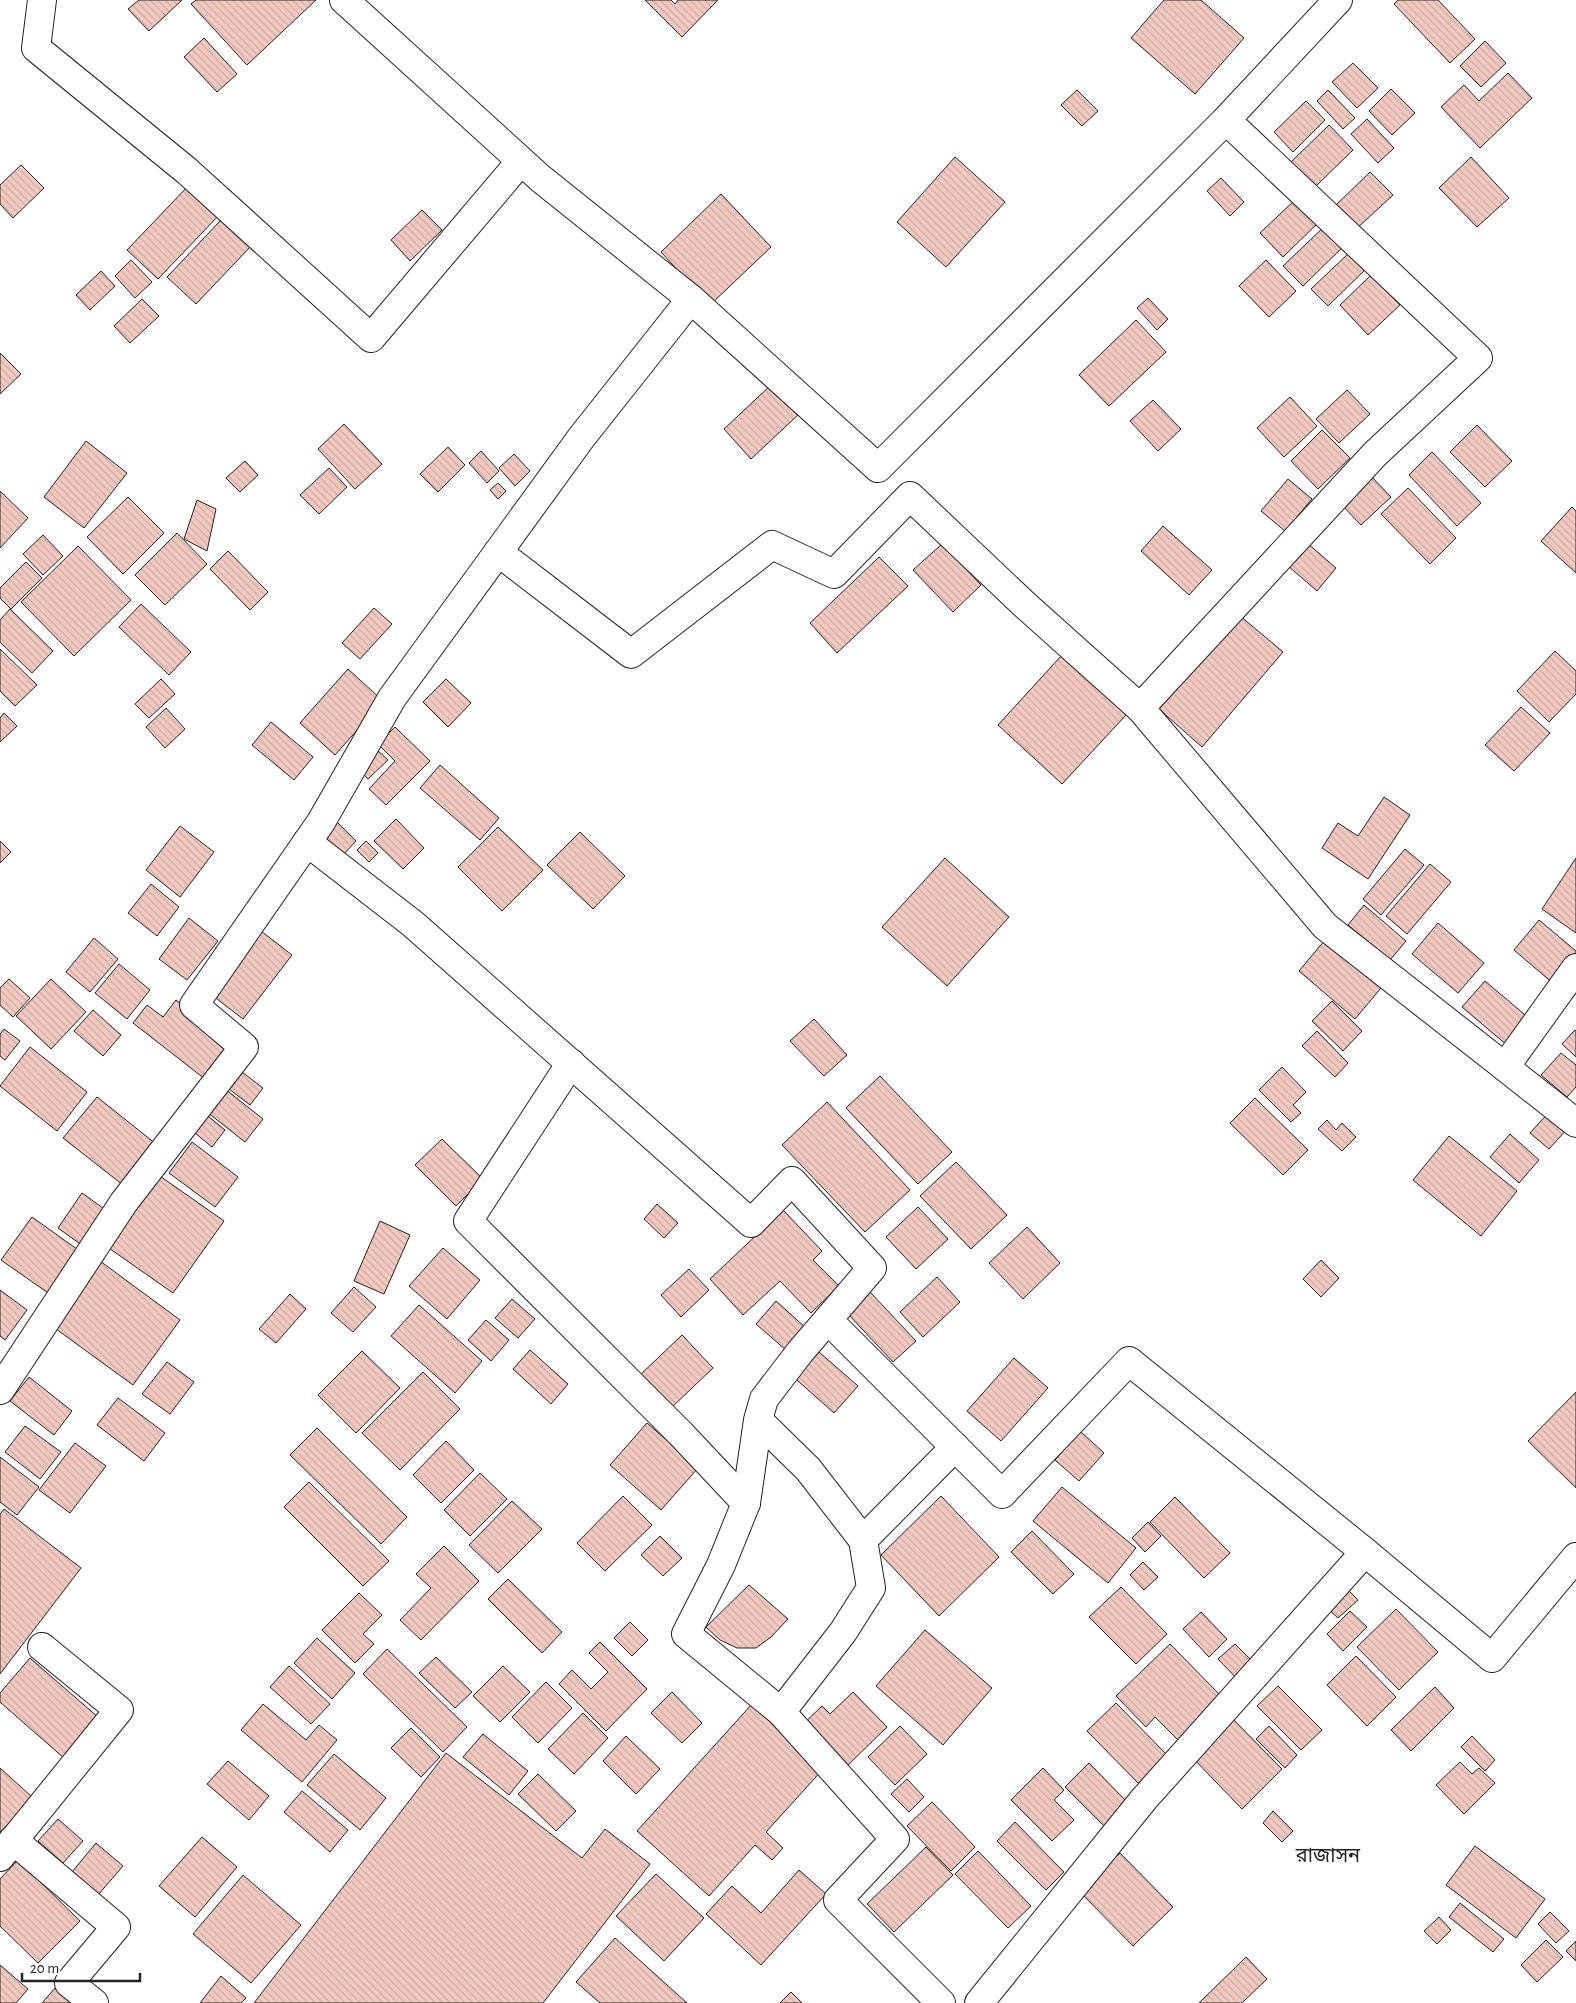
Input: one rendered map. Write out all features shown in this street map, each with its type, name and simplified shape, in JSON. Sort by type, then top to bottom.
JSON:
[{"type":"street","points":[[42,0],[36,48],[188,171],[371,338],[520,161]]},
{"type":"street","points":[[344,0],[520,161],[691,299],[910,496],[1025,605],[1140,708],[1325,926],[1576,1123]]},
{"type":"street","points":[[878,468],[1226,120],[1338,0]]},
{"type":"street","points":[[1140,708],[1375,454],[1478,358],[1226,120]]},
{"type":"street","points":[[0,1390],[124,1202],[244,1047],[194,1005],[321,822],[392,698],[581,438],[691,299]]},
{"type":"street","points":[[498,552],[631,654],[772,545],[834,574],[910,496]]},
{"type":"street","points":[[307,842],[413,924],[751,1223],[792,1181],[872,1268],[764,1399],[758,1420],[746,1503],[721,1564],[686,1634],[781,1712],[896,1839],[838,1900],[941,2003]]},
{"type":"street","points":[[1505,1067],[1576,968]]},
{"type":"street","points":[[571,1063],[468,1221],[681,1434],[746,1503]]},
{"type":"street","points":[[828,1320],[1002,1494],[1129,1361],[1365,1552],[1492,1658],[1576,1557]]},
{"type":"street","points":[[758,1420],[808,1469],[863,1540],[872,1588],[843,1632],[781,1712]]},
{"type":"street","points":[[863,1540],[955,1447]]},
{"type":"street","points":[[991,1999],[1144,1799],[1365,1552]]},
{"type":"street","points":[[42,1647],[119,1710],[7,1848],[116,1927],[69,1983],[94,2003]]},
{"type":"building","points":[[139,0],[182,0],[149,31],[128,9]]},
{"type":"building","points":[[196,0],[316,0],[247,65],[191,4]]},
{"type":"building","points":[[645,0],[671,0],[675,4],[678,0],[718,0],[682,37]]},
{"type":"building","points":[[1164,0],[1201,0],[1244,38],[1195,94],[1131,38]]},
{"type":"building","points":[[1398,0],[1438,0],[1475,39],[1450,63],[1394,4]]},
{"type":"building","points":[[204,38],[237,74],[217,92],[184,57]]},
{"type":"building","points":[[1485,41],[1506,63],[1481,87],[1460,66]]},
{"type":"building","points":[[1353,63],[1378,88],[1357,108],[1332,82]]},
{"type":"building","points":[[1508,73],[1532,98],[1480,148],[1441,107],[1464,85],[1479,101]]},
{"type":"building","points":[[1391,89],[1415,113],[1392,135],[1369,111]]},
{"type":"building","points":[[1077,90],[1098,111],[1082,126],[1061,105]]},
{"type":"building","points":[[1328,90],[1355,118],[1343,129],[1317,101]]},
{"type":"building","points":[[1306,101],[1325,120],[1293,152],[1274,132]]},
{"type":"building","points":[[1367,119],[1394,148],[1378,163],[1351,134]]},
{"type":"building","points":[[1329,125],[1353,150],[1315,187],[1291,162]]},
{"type":"building","points":[[955,157],[1005,202],[946,267],[897,222]]},
{"type":"building","points":[[1471,157],[1509,198],[1477,227],[1439,188]]},
{"type":"building","points":[[21,165],[44,188],[13,218],[0,204],[0,185]]},
{"type":"building","points":[[1370,172],[1393,195],[1354,231],[1333,208]]},
{"type":"building","points":[[1221,178],[1244,202],[1230,216],[1207,191]]},
{"type":"building","points":[[190,184],[221,213],[158,279],[127,250]]},
{"type":"building","points":[[721,194],[771,247],[710,305],[661,252]]},
{"type":"building","points":[[1299,196],[1321,220],[1283,257],[1260,233]]},
{"type":"building","points":[[422,210],[442,230],[410,261],[391,240]]},
{"type":"building","points":[[222,219],[251,246],[196,304],[167,277]]},
{"type":"building","points":[[1329,222],[1348,242],[1303,286],[1283,266]]},
{"type":"building","points":[[1352,250],[1368,267],[1328,306],[1311,289]]},
{"type":"building","points":[[131,260],[152,282],[135,298],[115,276]]},
{"type":"building","points":[[1266,260],[1296,291],[1269,317],[1239,286]]},
{"type":"building","points":[[101,271],[115,286],[90,310],[76,295]]},
{"type":"building","points":[[1371,275],[1400,305],[1368,335],[1340,305]]},
{"type":"building","points":[[1148,298],[1168,319],[1157,330],[1137,308]]},
{"type":"building","points":[[142,299],[159,316],[130,343],[114,326]]},
{"type":"building","points":[[1136,320],[1166,352],[1109,406],[1079,375]]},
{"type":"building","points":[[0,353],[21,374],[0,394]]},
{"type":"building","points":[[771,385],[799,414],[751,459],[724,429]]},
{"type":"building","points":[[1347,390],[1370,414],[1339,443],[1316,419]]},
{"type":"building","points":[[1290,397],[1317,426],[1284,457],[1257,428]]},
{"type":"building","points":[[1153,400],[1181,429],[1158,451],[1130,421]]},
{"type":"building","points":[[344,424],[382,464],[355,489],[318,449]]},
{"type":"building","points":[[1477,425],[1512,461],[1485,487],[1450,452]]},
{"type":"building","points":[[1322,430],[1350,458],[1318,489],[1291,461]]},
{"type":"building","points":[[86,441],[127,473],[84,528],[44,497]]},
{"type":"building","points":[[448,447],[465,465],[438,492],[420,474]]},
{"type":"building","points":[[481,451],[499,471],[487,483],[469,463]]},
{"type":"building","points":[[1432,452],[1481,503],[1457,526],[1409,475]]},
{"type":"building","points":[[514,454],[530,471],[515,486],[499,468]]},
{"type":"building","points":[[245,461],[258,475],[240,492],[226,478]]},
{"type":"building","points":[[329,468],[347,487],[319,514],[300,495]]},
{"type":"building","points":[[1369,474],[1391,497],[1361,525],[1339,502]]},
{"type":"building","points":[[1288,479],[1312,499],[1285,531],[1261,511]]},
{"type":"building","points":[[498,483],[506,491],[498,499],[490,490]]},
{"type":"building","points":[[1408,488],[1456,538],[1430,564],[1381,514]]},
{"type":"building","points":[[0,491],[28,518],[0,548]]},
{"type":"building","points":[[128,497],[164,533],[123,574],[87,537]]},
{"type":"building","points":[[197,500],[216,509],[207,551],[184,539]]},
{"type":"building","points":[[1572,507],[1576,511],[1576,573],[1541,541]]},
{"type":"building","points":[[1163,526],[1212,570],[1189,595],[1141,551]]},
{"type":"building","points":[[177,533],[207,564],[165,605],[135,575]]},
{"type":"building","points":[[43,535],[63,556],[43,575],[23,554]]},
{"type":"building","points":[[1306,542],[1336,568],[1317,591],[1287,565]]},
{"type":"building","points":[[942,544],[981,585],[953,612],[913,570]]},
{"type":"building","points":[[78,546],[131,600],[74,656],[21,602]]},
{"type":"building","points":[[228,551],[268,592],[250,610],[210,569]]},
{"type":"building","points":[[879,557],[908,586],[837,653],[810,623]]},
{"type":"building","points":[[26,562],[42,578],[11,609],[0,598],[0,588]]},
{"type":"building","points":[[141,604],[191,652],[169,675],[119,627]]},
{"type":"building","points":[[374,608],[392,624],[360,659],[342,643]]},
{"type":"building","points":[[10,609],[53,651],[32,673],[0,642],[0,620]]},
{"type":"building","points":[[1239,615],[1283,652],[1202,747],[1159,709]]},
{"type":"building","points":[[0,649],[37,685],[15,706],[0,691]]},
{"type":"building","points":[[1555,651],[1576,671],[1576,694],[1549,722],[1517,691]]},
{"type":"building","points":[[1062,655],[1127,714],[1062,784],[998,725]]},
{"type":"building","points":[[348,669],[383,701],[335,755],[300,723]]},
{"type":"building","points":[[161,679],[175,694],[149,718],[135,704]]},
{"type":"building","points":[[446,679],[471,703],[448,727],[423,702]]},
{"type":"building","points":[[1521,707],[1550,733],[1514,771],[1485,745]]},
{"type":"building","points":[[166,708],[185,729],[165,748],[146,727]]},
{"type":"building","points":[[4,713],[17,726],[0,742],[0,718]]},
{"type":"building","points":[[271,722],[313,757],[294,780],[252,745]]},
{"type":"building","points":[[395,727],[430,761],[386,805],[369,789],[395,761],[378,744]]},
{"type":"building","points":[[375,748],[388,760],[368,779],[357,767]]},
{"type":"building","points":[[440,765],[499,818],[480,840],[420,788]]},
{"type":"building","points":[[1384,797],[1410,815],[1368,879],[1322,848],[1338,823],[1358,836]]},
{"type":"building","points":[[334,819],[356,841],[342,856],[319,834]]},
{"type":"building","points":[[396,819],[424,848],[403,869],[374,841]]},
{"type":"building","points":[[180,826],[214,852],[180,897],[146,870]]},
{"type":"building","points":[[498,827],[543,870],[502,911],[458,867]]},
{"type":"building","points":[[580,832],[625,876],[593,909],[547,865]]},
{"type":"building","points":[[0,841],[11,852],[0,863]]},
{"type":"building","points":[[366,841],[378,853],[369,862],[357,850]]},
{"type":"building","points":[[1405,849],[1424,865],[1381,915],[1363,899]]},
{"type":"building","points":[[945,858],[1009,917],[947,986],[882,927]]},
{"type":"building","points":[[1576,858],[1576,933],[1542,909]]},
{"type":"building","points":[[1430,864],[1451,882],[1407,934],[1386,916]]},
{"type":"building","points":[[151,884],[179,907],[157,936],[128,913]]},
{"type":"building","points":[[1364,905],[1406,941],[1390,960],[1348,925]]},
{"type":"building","points":[[189,918],[218,941],[187,980],[159,959]]},
{"type":"building","points":[[1539,920],[1576,951],[1576,960],[1555,985],[1514,950]]},
{"type":"building","points":[[1438,923],[1484,963],[1458,993],[1412,954]]},
{"type":"building","points":[[257,928],[292,955],[243,1019],[208,992]]},
{"type":"building","points":[[94,938],[118,959],[90,992],[66,972]]},
{"type":"building","points":[[1325,940],[1381,988],[1355,1019],[1299,971]]},
{"type":"building","points":[[119,964],[150,990],[127,1019],[95,993]]},
{"type":"building","points":[[9,979],[30,998],[13,1017],[0,1005],[0,988]]},
{"type":"building","points":[[51,979],[86,1012],[51,1049],[16,1016]]},
{"type":"building","points":[[1485,981],[1531,1020],[1508,1046],[1462,1007]]},
{"type":"building","points":[[176,1000],[232,1043],[205,1079],[133,1023],[147,1005],[163,1017]]},
{"type":"building","points":[[1332,1001],[1362,1031],[1343,1051],[1312,1021]]},
{"type":"building","points":[[93,1010],[121,1035],[103,1056],[74,1031]]},
{"type":"building","points":[[814,1019],[847,1055],[824,1076],[790,1041]]},
{"type":"building","points":[[4,1029],[20,1041],[5,1060],[0,1056],[0,1034]]},
{"type":"building","points":[[1317,1031],[1348,1063],[1335,1077],[1302,1046]]},
{"type":"building","points":[[1576,1031],[1576,1057],[1562,1044]]},
{"type":"building","points":[[30,1047],[87,1092],[57,1131],[0,1086]]},
{"type":"building","points":[[1561,1053],[1576,1065],[1576,1087],[1567,1097],[1541,1075]]},
{"type":"building","points":[[1282,1067],[1306,1092],[1293,1105],[1301,1113],[1291,1122],[1259,1090]]},
{"type":"building","points":[[242,1072],[263,1088],[250,1105],[229,1089]]},
{"type":"building","points":[[880,1076],[952,1152],[918,1184],[846,1108]]},
{"type":"building","points":[[225,1089],[263,1119],[245,1142],[207,1112]]},
{"type":"building","points":[[97,1097],[156,1144],[123,1185],[63,1138]]},
{"type":"building","points":[[1255,1098],[1308,1150],[1283,1175],[1230,1123]]},
{"type":"building","points":[[827,1102],[910,1190],[865,1232],[782,1145]]},
{"type":"building","points":[[1550,1111],[1568,1128],[1549,1149],[1530,1133]]},
{"type":"building","points":[[208,1116],[225,1130],[212,1147],[195,1133]]},
{"type":"building","points":[[1327,1120],[1336,1130],[1342,1123],[1356,1137],[1342,1151],[1318,1129]]},
{"type":"building","points":[[1510,1134],[1539,1160],[1519,1183],[1490,1157]]},
{"type":"building","points":[[1449,1136],[1517,1191],[1481,1236],[1413,1180]]},
{"type":"building","points":[[442,1139],[483,1179],[456,1206],[415,1165]]},
{"type":"building","points":[[192,1142],[238,1177],[215,1207],[169,1173]]},
{"type":"building","points":[[956,1162],[1007,1215],[971,1249],[920,1196]]},
{"type":"building","points":[[157,1174],[224,1221],[173,1293],[106,1246]]},
{"type":"building","points":[[82,1193],[110,1213],[86,1248],[58,1228]]},
{"type":"building","points":[[657,1204],[678,1223],[664,1238],[644,1219]]},
{"type":"building","points":[[918,1207],[948,1239],[916,1269],[886,1237]]},
{"type":"building","points":[[783,1210],[822,1251],[813,1260],[839,1286],[811,1313],[780,1281],[743,1315],[710,1279]]},
{"type":"building","points":[[32,1217],[81,1252],[51,1295],[1,1260]]},
{"type":"building","points":[[380,1221],[410,1235],[384,1294],[354,1281]]},
{"type":"building","points":[[1027,1227],[1060,1263],[1023,1299],[989,1263]]},
{"type":"building","points":[[443,1248],[480,1280],[447,1319],[409,1286]]},
{"type":"building","points":[[1321,1260],[1339,1278],[1321,1297],[1303,1279]]},
{"type":"building","points":[[100,1261],[180,1320],[133,1385],[52,1326]]},
{"type":"building","points":[[689,1269],[709,1290],[681,1317],[661,1295]]},
{"type":"building","points":[[937,1277],[960,1302],[923,1337],[900,1312]]},
{"type":"building","points":[[354,1287],[376,1307],[353,1332],[331,1313]]},
{"type":"building","points":[[0,1290],[27,1310],[5,1340],[0,1336]]},
{"type":"building","points":[[869,1291],[916,1341],[893,1362],[847,1313]]},
{"type":"building","points":[[290,1294],[306,1309],[276,1343],[259,1329]]},
{"type":"building","points":[[512,1299],[535,1319],[518,1338],[495,1318]]},
{"type":"building","points":[[776,1301],[807,1329],[787,1351],[756,1324]]},
{"type":"building","points":[[419,1305],[482,1361],[455,1393],[391,1336]]},
{"type":"building","points":[[486,1320],[509,1340],[491,1361],[468,1340]]},
{"type":"building","points":[[682,1335],[713,1368],[670,1409],[639,1376]]},
{"type":"building","points":[[811,1345],[858,1386],[834,1413],[788,1372]]},
{"type":"building","points":[[530,1350],[568,1384],[551,1404],[513,1369]]},
{"type":"building","points":[[362,1351],[400,1388],[356,1433],[318,1395]]},
{"type":"building","points":[[1014,1358],[1048,1388],[1001,1441],[967,1411]]},
{"type":"building","points":[[167,1362],[194,1382],[170,1414],[142,1394]]},
{"type":"building","points":[[423,1372],[460,1409],[400,1470],[362,1433]]},
{"type":"building","points":[[29,1377],[72,1411],[54,1435],[10,1401]]},
{"type":"building","points":[[1576,1392],[1576,1488],[1528,1441]]},
{"type":"building","points":[[118,1398],[165,1433],[144,1461],[97,1425]]},
{"type":"building","points":[[647,1423],[698,1468],[661,1510],[610,1465]]},
{"type":"building","points":[[25,1426],[61,1452],[40,1479],[5,1452]]},
{"type":"building","points":[[317,1428],[407,1517],[381,1544],[290,1455]]},
{"type":"building","points":[[1080,1431],[1104,1453],[1079,1481],[1055,1460]]},
{"type":"building","points":[[446,1441],[474,1470],[441,1503],[413,1475]]},
{"type":"building","points":[[75,1443],[106,1466],[70,1513],[39,1490]]},
{"type":"building","points":[[0,1457],[39,1487],[17,1515],[0,1502]]},
{"type":"building","points":[[480,1473],[507,1499],[470,1536],[444,1510]]},
{"type":"building","points":[[309,1482],[389,1561],[363,1586],[284,1507]]},
{"type":"building","points":[[1062,1487],[1136,1548],[1108,1583],[1033,1521]]},
{"type":"building","points":[[623,1496],[652,1525],[605,1571],[577,1543]]},
{"type":"building","points":[[941,1496],[999,1557],[939,1616],[881,1555]]},
{"type":"building","points":[[1175,1497],[1230,1553],[1204,1578],[1150,1522]]},
{"type":"building","points":[[512,1501],[542,1529],[498,1573],[469,1545]]},
{"type":"building","points":[[4,1509],[81,1568],[0,1674],[0,1514]]},
{"type":"building","points":[[1148,1522],[1161,1536],[1145,1552],[1132,1538]]},
{"type":"building","points":[[1032,1531],[1074,1574],[1053,1594],[1011,1552]]},
{"type":"building","points":[[660,1536],[682,1558],[663,1576],[641,1555]]},
{"type":"building","points":[[444,1546],[479,1581],[421,1640],[400,1620],[431,1588],[416,1574]]},
{"type":"building","points":[[1143,1562],[1158,1577],[1144,1590],[1130,1575]]},
{"type":"building","points":[[508,1579],[562,1632],[542,1653],[488,1599]]},
{"type":"building","points":[[749,1585],[788,1619],[771,1637],[756,1648],[737,1648],[720,1640],[706,1627]]},
{"type":"building","points":[[1121,1587],[1167,1634],[1136,1664],[1089,1617]]},
{"type":"building","points":[[1347,1589],[1358,1600],[1338,1618],[1327,1608]]},
{"type":"building","points":[[359,1593],[382,1615],[363,1634],[374,1644],[355,1663],[322,1630]]},
{"type":"building","points":[[1396,1609],[1438,1652],[1399,1690],[1357,1647]]},
{"type":"building","points":[[1350,1611],[1367,1627],[1343,1651],[1327,1634]]},
{"type":"building","points":[[1201,1612],[1227,1639],[1209,1657],[1183,1629]]},
{"type":"building","points":[[630,1622],[648,1640],[632,1656],[614,1638]]},
{"type":"building","points":[[925,1630],[992,1688],[943,1745],[876,1686]]},
{"type":"building","points":[[317,1638],[355,1673],[332,1699],[294,1663]]},
{"type":"building","points":[[600,1642],[647,1689],[606,1731],[559,1684],[572,1670],[591,1689],[608,1672],[589,1653]]},
{"type":"building","points":[[1170,1644],[1225,1700],[1181,1743],[1155,1717],[1146,1727],[1116,1696]]},
{"type":"building","points":[[1235,1644],[1258,1667],[1242,1684],[1218,1659]]},
{"type":"building","points":[[387,1649],[467,1727],[443,1752],[363,1674]]},
{"type":"building","points":[[1356,1656],[1396,1697],[1367,1726],[1327,1685]]},
{"type":"building","points":[[436,1657],[472,1692],[455,1708],[419,1673]]},
{"type":"building","points":[[30,1658],[99,1718],[65,1759],[0,1702],[0,1693]]},
{"type":"building","points":[[289,1666],[330,1704],[311,1724],[270,1687]]},
{"type":"building","points":[[503,1666],[530,1692],[500,1722],[473,1696]]},
{"type":"building","points":[[546,1682],[572,1708],[538,1743],[512,1717]]},
{"type":"building","points":[[1278,1686],[1322,1730],[1301,1750],[1257,1706]]},
{"type":"building","points":[[1435,1687],[1454,1708],[1411,1751],[1391,1730]]},
{"type":"building","points":[[672,1692],[702,1723],[682,1743],[651,1713]]},
{"type":"building","points":[[853,1692],[887,1727],[842,1771],[800,1727],[822,1706],[830,1714]]},
{"type":"building","points":[[753,1703],[824,1768],[766,1832],[783,1848],[772,1860],[755,1845],[709,1896],[637,1831]]},
{"type":"building","points":[[1116,1703],[1172,1760],[1143,1788],[1087,1731]]},
{"type":"building","points":[[263,1704],[306,1740],[319,1725],[337,1740],[302,1782],[241,1730]]},
{"type":"building","points":[[583,1713],[608,1738],[574,1774],[548,1749]]},
{"type":"building","points":[[1229,1715],[1282,1769],[1242,1809],[1190,1755]]},
{"type":"building","points":[[900,1726],[927,1754],[895,1785],[868,1757]]},
{"type":"building","points":[[1269,1726],[1297,1755],[1285,1768],[1256,1739]]},
{"type":"building","points":[[411,1728],[440,1757],[421,1777],[391,1748]]},
{"type":"building","points":[[483,1734],[528,1771],[509,1795],[463,1757]]},
{"type":"building","points":[[626,1736],[660,1769],[636,1794],[603,1761]]},
{"type":"building","points":[[1472,1736],[1495,1760],[1485,1771],[1461,1747]]},
{"type":"building","points":[[446,1753],[582,1858],[605,1829],[650,1864],[543,2003],[254,2003]]},
{"type":"building","points":[[334,1754],[386,1798],[360,1830],[307,1785]]},
{"type":"building","points":[[228,1761],[269,1796],[249,1820],[207,1784]]},
{"type":"building","points":[[1460,1762],[1472,1774],[1479,1768],[1495,1783],[1464,1814],[1436,1785]]},
{"type":"building","points":[[1089,1763],[1131,1806],[1107,1829],[1065,1787]]},
{"type":"building","points":[[0,1768],[32,1797],[0,1833]]},
{"type":"building","points":[[1043,1768],[1064,1790],[1054,1800],[1074,1820],[1052,1841],[1011,1800]]},
{"type":"building","points":[[538,1774],[576,1811],[556,1831],[518,1794]]},
{"type":"building","points":[[907,1779],[924,1797],[909,1812],[891,1794]]},
{"type":"building","points":[[302,1791],[348,1830],[330,1852],[284,1812]]},
{"type":"building","points":[[932,1802],[975,1847],[951,1871],[907,1826]]},
{"type":"building","points":[[1273,1811],[1293,1831],[1282,1842],[1263,1823]]},
{"type":"building","points":[[58,1819],[83,1841],[63,1863],[38,1841]]},
{"type":"building","points":[[1015,1822],[1064,1872],[1046,1890],[997,1841]]},
{"type":"building","points":[[202,1837],[237,1867],[195,1917],[159,1886]]},
{"type":"building","points":[[96,1843],[123,1866],[98,1895],[72,1872]]},
{"type":"building","points":[[1475,1846],[1545,1899],[1516,1938],[1446,1885]]},
{"type":"building","points":[[926,1847],[953,1875],[894,1932],[867,1904]]},
{"type":"building","points":[[978,1851],[1031,1906],[1008,1928],[955,1874]]},
{"type":"building","points":[[1120,1853],[1173,1907],[1133,1946],[1080,1892]]},
{"type":"building","points":[[18,1860],[80,1921],[38,1963],[0,1926],[0,1879]]},
{"type":"building","points":[[799,1870],[826,1894],[761,1965],[706,1914],[732,1886],[761,1913]]},
{"type":"building","points":[[656,1874],[704,1918],[664,1961],[616,1916]]},
{"type":"building","points":[[243,1875],[301,1925],[251,1983],[193,1934]]},
{"type":"building","points":[[1460,1903],[1504,1939],[1493,1952],[1449,1917]]},
{"type":"building","points":[[1550,1912],[1569,1931],[1556,1943],[1538,1924]]},
{"type":"building","points":[[1439,1917],[1451,1930],[1437,1944],[1424,1931]]},
{"type":"building","points":[[615,1938],[687,2003],[600,2003],[576,1982]]},
{"type":"building","points":[[1546,1940],[1563,1957],[1537,1982],[1521,1965]]},
{"type":"building","points":[[1576,1941],[1576,1961],[1566,1951]]},
{"type":"building","points":[[1246,1957],[1267,1979],[1242,2003],[1199,2003]]},
{"type":"building","points":[[0,1965],[28,1989],[16,2003],[0,2003]]},
{"type":"building","points":[[221,1976],[246,1998],[241,2003],[200,2003]]},
{"type":"building","points":[[55,1988],[73,2003],[42,2003]]},
{"type":"building","points":[[791,1992],[802,2003],[780,2003]]},
{"type":"district","name":"রাজাসন","points":[[1328,1856]]}]
